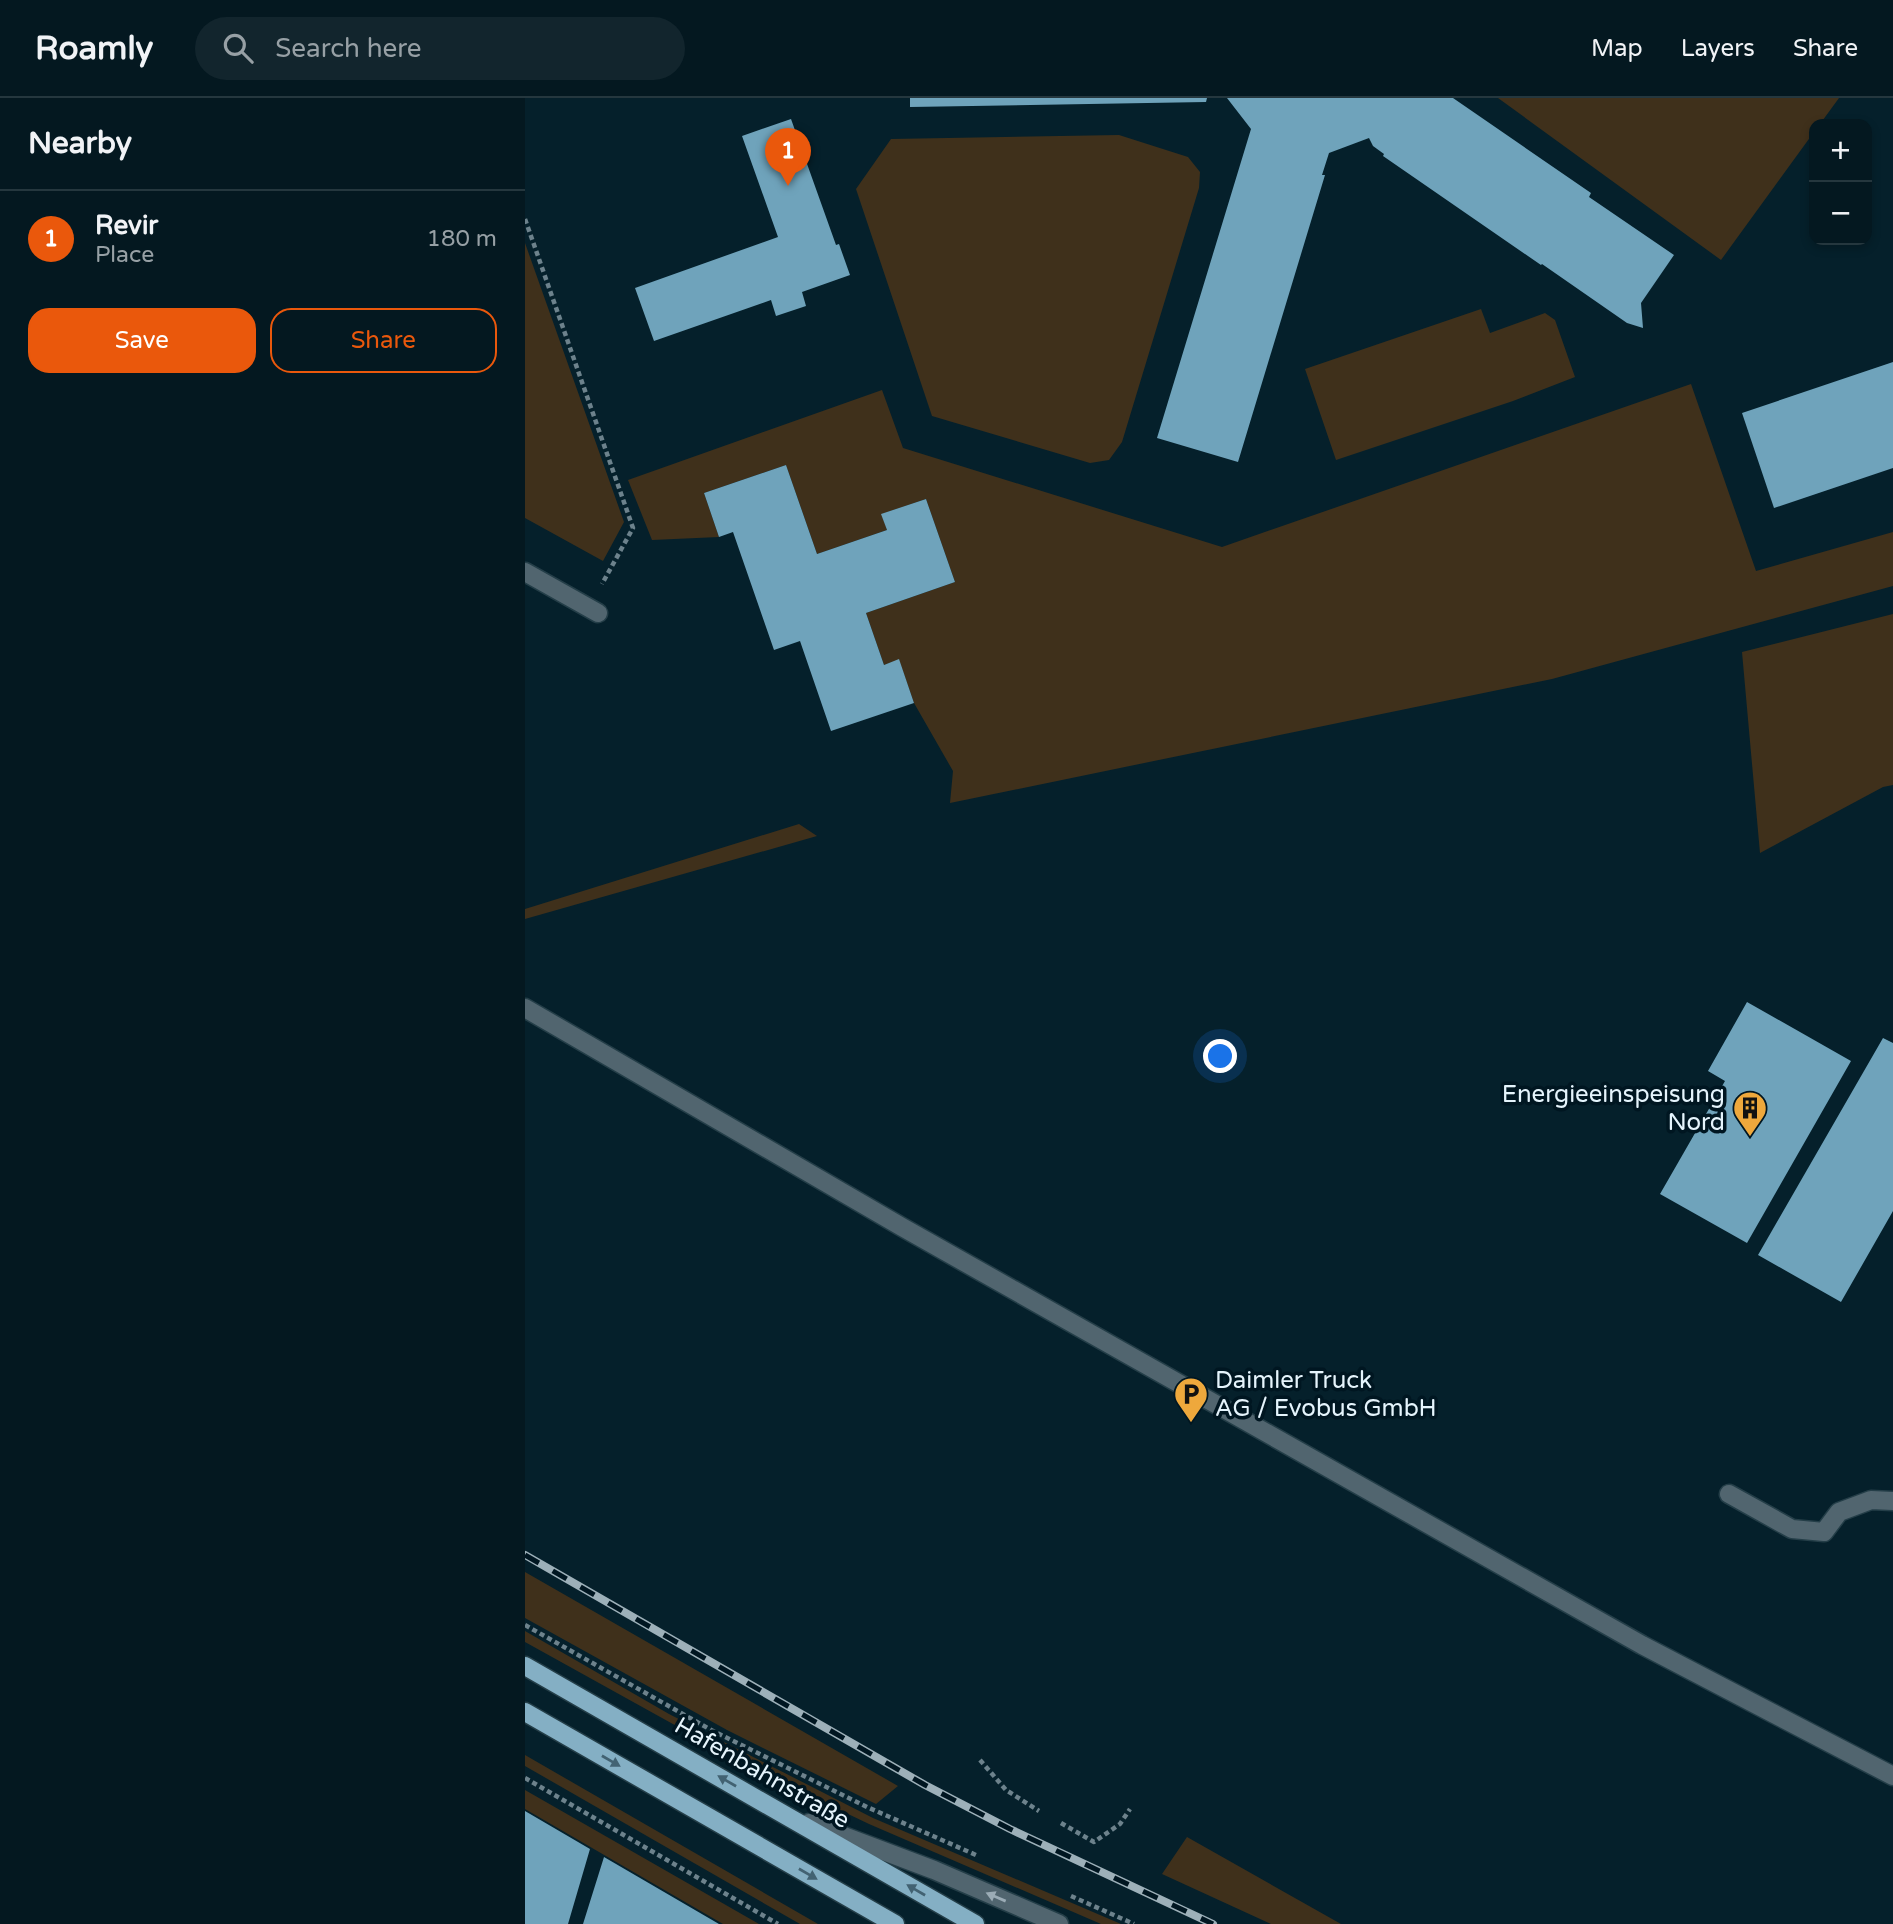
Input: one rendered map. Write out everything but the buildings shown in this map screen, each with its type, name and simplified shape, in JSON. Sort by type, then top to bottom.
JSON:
[{"type":"main road","name":"Hafenbahnstraße","points":[[525,1666],[975,1924]]},
{"type":"main road","points":[[525,1712],[895,1924]]},
{"type":"street","points":[[525,572],[594,610]]},
{"type":"street","points":[[525,1008],[913,1233],[1641,1645],[1893,1776]]},
{"type":"street","points":[[1729,1494],[1792,1530],[1824,1532],[1839,1512],[1871,1500],[1893,1501]]},
{"type":"street","points":[[787,1814],[935,1870],[1059,1924]]},
{"type":"path","points":[[525,219],[633,528],[594,610]]},
{"type":"path","points":[[525,1625],[713,1731],[867,1807],[981,1857]]},
{"type":"path","points":[[980,1760],[1006,1790],[1039,1811]]},
{"type":"path","points":[[525,1778],[778,1924]]},
{"type":"path","points":[[1061,1823],[1094,1842],[1120,1824],[1130,1809]]},
{"type":"path","points":[[1070,1896],[1134,1924]]},
{"type":"shaded area","points":[[1498,98],[1839,98],[1824,119],[1809,119],[1809,139],[1721,260]]},
{"type":"shaded area","points":[[1119,135],[1188,157],[1200,172],[1199,188],[1122,442],[1109,460],[1090,463],[932,416],[856,189],[891,139]]},
{"type":"shaded area","points":[[525,243],[624,522],[603,561],[525,518]]},
{"type":"shaded area","points":[[1481,309],[1490,333],[1545,313],[1555,320],[1575,377],[1513,401],[1336,460],[1305,369]]},
{"type":"shaded area","points":[[1691,384],[1756,571],[1893,532],[1893,586],[1552,679],[950,803],[953,771],[914,703],[899,660],[884,665],[866,613],[955,582],[926,499],[882,514],[887,530],[817,554],[786,465],[704,493],[719,537],[652,540],[628,480],[882,390],[903,448],[1222,547]]},
{"type":"shaded area","points":[[1893,614],[1893,785],[1883,787],[1760,853],[1742,652]]},
{"type":"shaded area","points":[[799,824],[817,836],[525,919],[525,909]]},
{"type":"shaded area","points":[[525,1572],[898,1786],[876,1804],[727,1730],[525,1618]]},
{"type":"shaded area","points":[[525,1631],[669,1714],[873,1818],[1121,1924],[1101,1924],[869,1824],[754,1769],[525,1642]]},
{"type":"shaded area","points":[[525,1755],[818,1924],[800,1924],[525,1766]]},
{"type":"shaded area","points":[[525,1790],[759,1924],[723,1924],[525,1809]]},
{"type":"shaded area","points":[[1187,1837],[1341,1924],[1271,1924],[1162,1874]]},
{"type":"railway","points":[[525,1555],[925,1785],[1010,1829],[1213,1924]]},
{"type":"place","name":"Revir","points":[[788,186]]},
{"type":"place","name":"Energieeinspeisung Nord","points":[[1750,1138]]},
{"type":"place","name":"Daimler Truck AG / Evobus GmbH","points":[[1191,1424]]}]
